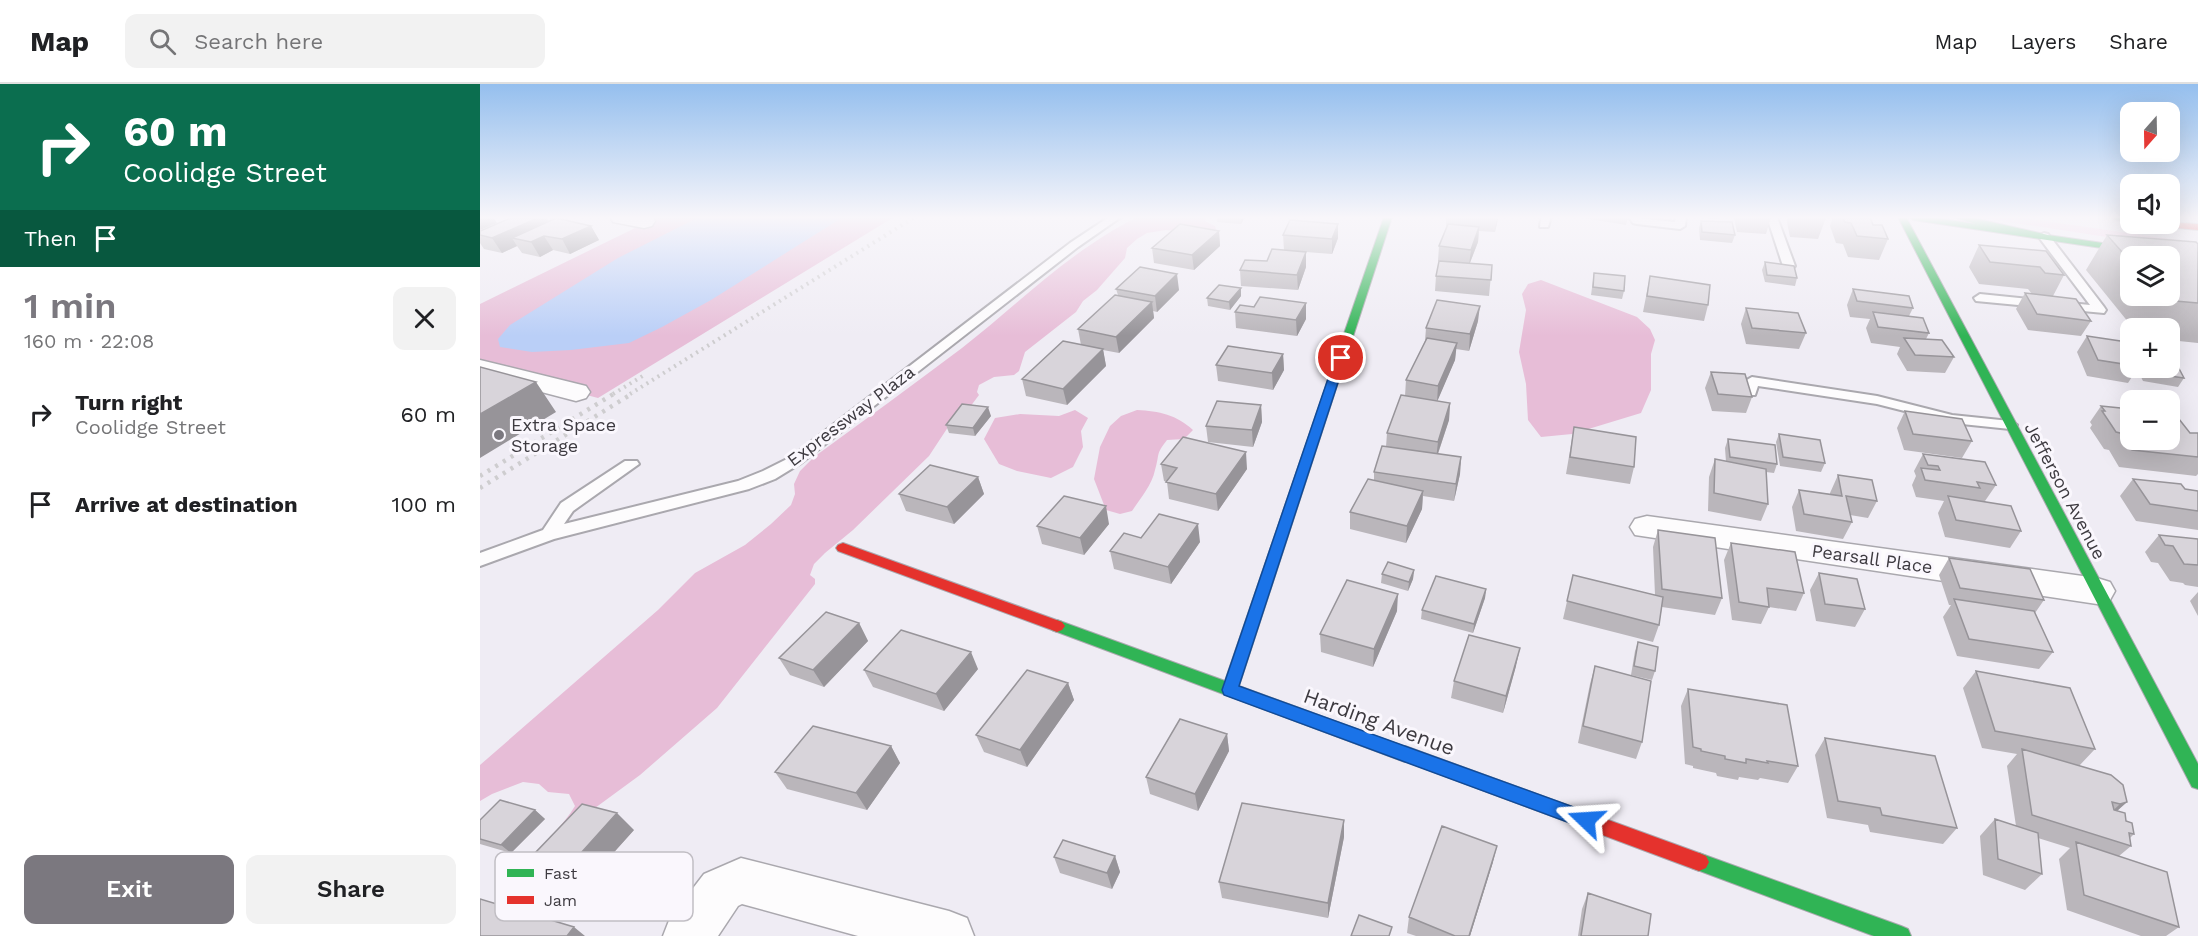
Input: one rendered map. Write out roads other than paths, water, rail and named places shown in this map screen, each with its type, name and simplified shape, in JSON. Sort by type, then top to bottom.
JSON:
[{"type":"main road","points":[[1230,690],[1375,257]]},
{"type":"main road","name":"Jefferson Avenue","points":[[1923,257],[2198,781]]},
{"type":"main road","points":[[2180,258],[2198,260]]},
{"type":"main road","name":"Harding Avenue","points":[[843,548],[1901,936]]},
{"type":"street","points":[[480,368],[576,392]]},
{"type":"street","name":"Pearsall Place","points":[[1647,527],[2097,591]]},
{"type":"street","points":[[688,936],[721,890],[741,881],[949,936]]},
{"type":"lane","name":"Expressway Plaza","points":[[480,560],[549,534],[743,485],[769,475],[796,460],[930,349],[1058,257]]},
{"type":"lane","points":[[1786,257],[1789,266]]},
{"type":"lane","points":[[1980,298],[2100,310],[2056,257]]},
{"type":"lane","points":[[1750,392],[1752,381],[1802,387],[1877,400],[1952,418],[2010,425]]},
{"type":"lane","points":[[549,534],[567,507],[631,464]]},
{"type":"water","points":[[780,257],[711,300],[629,343],[532,352],[500,347],[498,339],[510,325],[618,258]]},
{"type":"railway","points":[[630,394],[851,257]]},
{"type":"railway","points":[[613,394],[646,374]]},
{"type":"railway","points":[[480,476],[615,393]]},
{"type":"railway","points":[[480,488],[633,393]]},
{"type":"place","name":"Extra Space Storage","points":[[499,435]]}]
